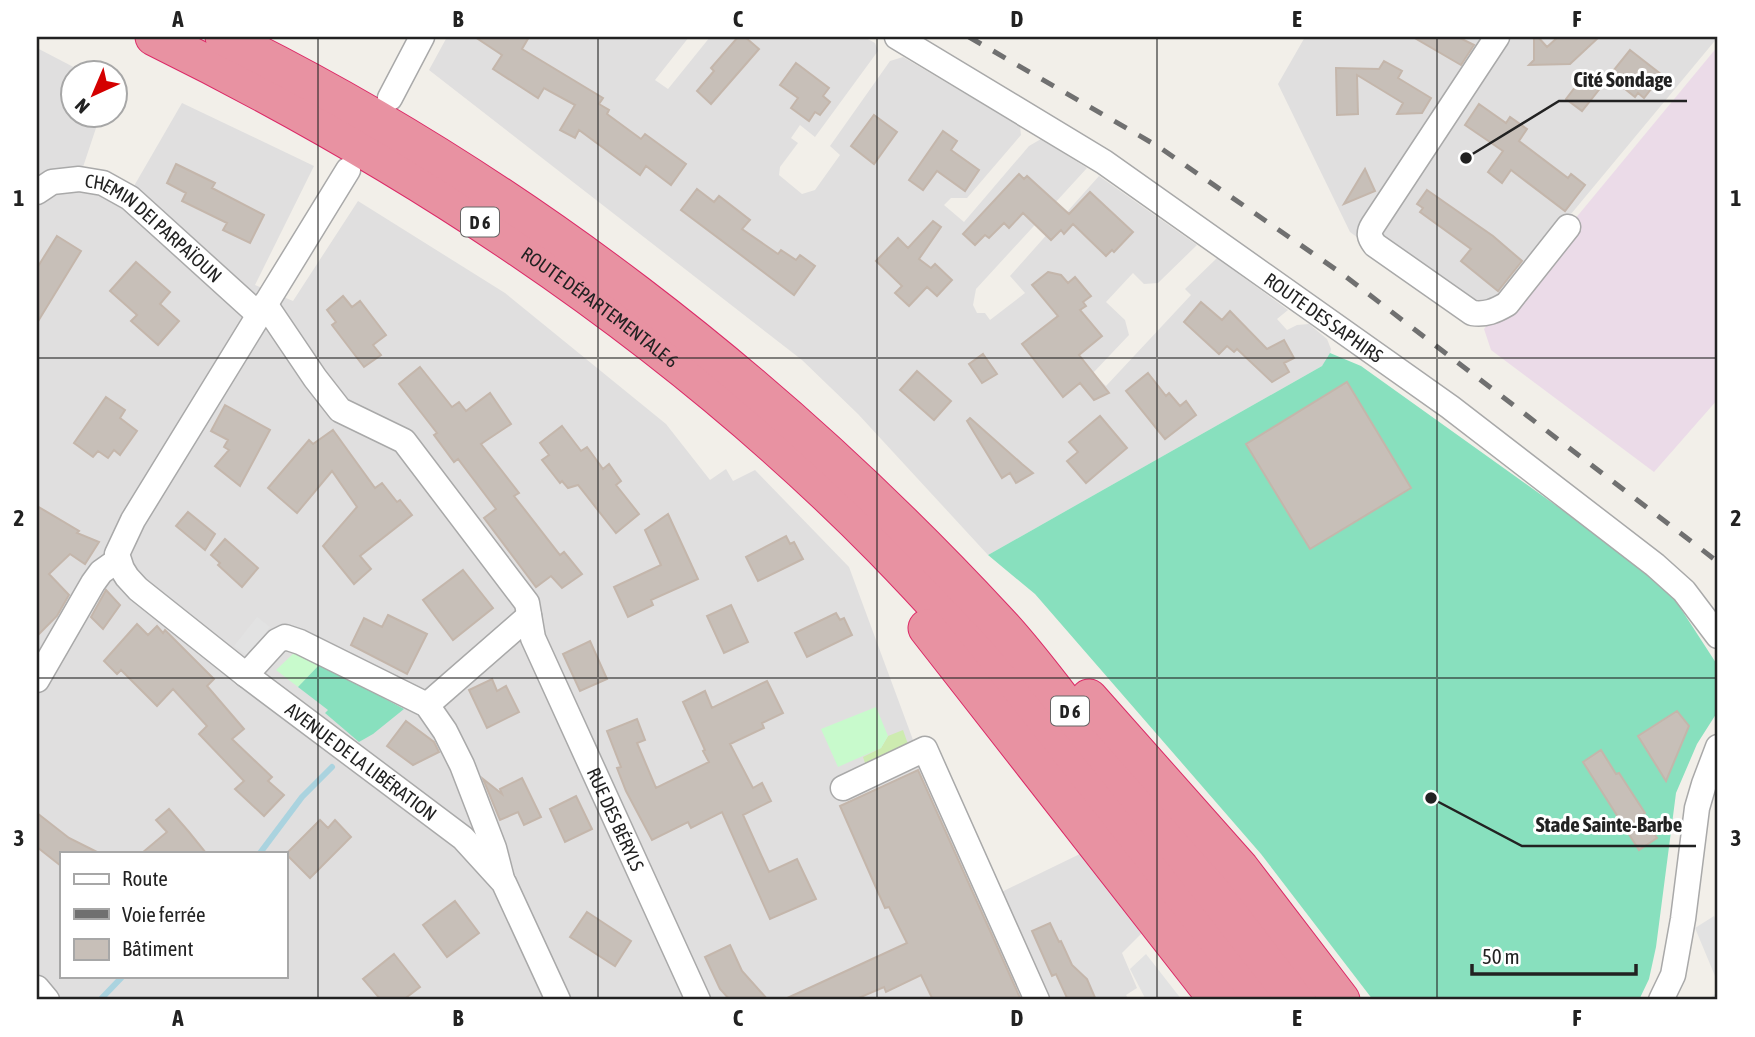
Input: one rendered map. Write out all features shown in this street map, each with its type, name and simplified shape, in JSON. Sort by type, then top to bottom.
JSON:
[{"type":"highway","name":"ROUTE DÉPARTEMENTALE 6","points":[[154,37],[232,75],[377,156],[510,240],[661,352],[779,450]]},
{"type":"highway","name":"ROUTE DÉPARTEMENTALE 6","points":[[224,37],[282,65],[396,129],[517,207],[614,275],[677,324],[818,445]]},
{"type":"highway","points":[[818,445],[886,489],[989,585],[1240,868],[1341,1000]]},
{"type":"highway","name":"D 6","points":[[818,445],[906,527],[1000,624],[1297,1000]]},
{"type":"highway","points":[[779,450],[906,602],[1218,1000]]},
{"type":"highway","name":"D 6","points":[[779,450],[881,547],[975,647],[1071,761],[1258,1000]]},
{"type":"street","points":[[390,98],[422,37]]},
{"type":"street","name":"ROUTE DES SAPHIRS","points":[[897,37],[1104,162],[1450,407],[1655,565],[1685,591],[1718,636]]},
{"type":"street","points":[[1497,37],[1369,231],[1370,238],[1375,245],[1472,313],[1482,314],[1507,304],[1568,227]]},
{"type":"street","points":[[37,680],[93,583],[101,572],[118,560],[118,548],[133,520],[348,170]]},
{"type":"street","name":"CHEMIN DEI PARPAÏOUN","points":[[37,192],[52,182],[79,179],[103,183],[130,198],[261,309],[340,410],[404,441],[527,603],[531,627]]},
{"type":"street","name":"AVENUE DE LA LIBÉRATION","points":[[118,560],[138,589],[246,675],[463,838],[504,883],[558,1000]]},
{"type":"street","points":[[427,705],[531,627]]},
{"type":"street","name":"RUE DES BÉRYLS","points":[[531,627],[698,1000]]},
{"type":"street","points":[[246,675],[277,641],[285,637],[427,705],[445,731],[462,765],[494,848],[504,883]]},
{"type":"street","points":[[1661,1000],[1672,975],[1683,919],[1697,808],[1718,747]]},
{"type":"street","points":[[843,788],[925,749],[1037,1000]]},
{"type":"street","points":[[37,988],[47,1000]]},
{"type":"shaded area","points":[[447,37],[689,37],[655,80],[668,89],[710,37],[864,37],[875,43],[878,51],[815,137],[800,125],[791,138],[798,143],[780,167],[779,175],[802,194],[815,190],[840,155],[830,146],[890,61],[903,57],[1020,126],[1021,135],[967,198],[951,198],[944,205],[964,222],[1029,146],[1041,139],[1087,168],[976,289],[973,305],[977,313],[985,313],[990,320],[1025,293],[1010,276],[1099,176],[1197,245],[1158,283],[1144,284],[1133,273],[1106,302],[1125,320],[1129,335],[1093,373],[1106,386],[1191,295],[1185,289],[1217,258],[1288,310],[1277,319],[1287,330],[1297,325],[1309,324],[1327,339],[1331,349],[1329,358],[1322,366],[988,555],[858,414],[802,360],[429,70]]},
{"type":"shaded area","points":[[1305,37],[1718,37],[1478,326],[1350,232],[1278,84]]},
{"type":"shaded area","points":[[1718,46],[1718,399],[1654,472],[1491,350],[1484,329]]},
{"type":"shaded area","points":[[37,48],[60,60],[60,130],[95,130],[83,167],[134,186],[182,103],[314,166],[255,285],[293,301],[358,201],[505,293],[666,424],[710,480],[726,469],[733,481],[755,470],[849,567],[916,748],[989,898],[1082,853],[1145,930],[1122,953],[1137,988],[1126,995],[1129,1000],[37,1000]]},
{"type":"shaded area","points":[[257,617],[270,627],[248,656],[234,646]]},
{"type":"shaded area","points":[[1714,916],[1718,926],[1718,1000],[1708,1000],[1716,993],[1715,976],[1695,928]]},
{"type":"shaded area","points":[[1146,954],[1182,1000],[1146,1000],[1130,969]]},
{"type":"green space","points":[[1330,353],[1361,366],[1649,572],[1672,595],[1718,666],[1718,711],[1697,744],[1676,793],[1656,947],[1649,979],[1639,1000],[1373,1000],[1261,854],[1035,594],[988,555],[1322,366]]},
{"type":"green space","points":[[295,652],[320,664],[298,687],[276,670]]},
{"type":"green space","points":[[320,664],[404,709],[359,742],[325,713],[328,710],[298,687]]},
{"type":"green space","points":[[876,707],[888,736],[881,748],[838,767],[821,729]]},
{"type":"green space","points":[[903,730],[909,747],[866,766],[863,757],[881,748],[888,736]]},
{"type":"building","points":[[475,37],[529,37],[522,49],[603,98],[599,104],[609,110],[607,114],[641,139],[645,134],[686,164],[671,185],[646,166],[640,175],[579,130],[575,138],[560,130],[575,105],[544,88],[538,98],[493,69],[502,55]]},
{"type":"building","points":[[738,37],[745,37],[759,49],[711,104],[697,91],[714,71],[711,68]]},
{"type":"building","points":[[1413,37],[1458,37],[1474,45],[1461,65]]},
{"type":"building","points":[[1534,37],[1538,37],[1547,47],[1558,37],[1599,37],[1570,64],[1529,65],[1534,60]]},
{"type":"building","points":[[1630,50],[1662,75],[1644,98],[1638,93],[1635,97],[1609,76]]},
{"type":"building","points":[[1384,61],[1402,71],[1398,78],[1431,98],[1422,113],[1397,114],[1403,103],[1357,75],[1358,114],[1337,115],[1336,68],[1379,69]]},
{"type":"building","points":[[796,63],[829,88],[823,96],[830,102],[820,115],[815,112],[809,121],[791,108],[798,98],[780,85]]},
{"type":"building","points":[[1586,73],[1602,86],[1582,111],[1566,99]]},
{"type":"building","points":[[1479,104],[1506,123],[1510,117],[1527,129],[1519,141],[1568,178],[1571,174],[1585,185],[1565,211],[1511,170],[1502,183],[1488,172],[1503,151],[1465,125]]},
{"type":"building","points":[[874,115],[897,132],[874,164],[851,146]]},
{"type":"building","points":[[943,131],[957,141],[951,150],[979,170],[965,191],[937,171],[923,190],[909,180]]},
{"type":"building","points":[[176,164],[215,183],[212,188],[264,215],[250,243],[223,230],[227,223],[182,201],[186,193],[167,183]]},
{"type":"building","points":[[1365,169],[1375,191],[1344,204]]},
{"type":"building","points":[[1019,174],[1024,179],[1027,176],[1069,214],[1090,192],[1133,232],[1114,252],[1112,250],[1106,256],[1073,224],[1064,234],[1061,230],[1051,240],[1023,213],[1009,228],[1004,223],[989,238],[985,235],[975,245],[963,234]]},
{"type":"building","points":[[697,189],[714,202],[719,196],[750,220],[742,229],[778,254],[781,250],[796,260],[800,255],[815,266],[794,295],[681,210]]},
{"type":"building","points":[[1427,190],[1493,236],[1522,261],[1498,291],[1461,261],[1471,249],[1420,212],[1423,208],[1417,204]]},
{"type":"building","points":[[933,221],[941,227],[919,259],[931,268],[935,264],[952,280],[937,296],[927,287],[909,306],[895,293],[902,286],[876,261],[898,238],[908,248]]},
{"type":"building","points":[[57,236],[81,251],[37,323],[37,268]]},
{"type":"building","points":[[136,262],[170,292],[160,304],[179,321],[158,345],[131,321],[137,315],[110,291]]},
{"type":"building","points":[[1048,272],[1061,275],[1068,283],[1075,277],[1091,296],[1083,302],[1086,306],[1080,310],[1102,336],[1079,355],[1109,393],[1094,400],[1080,383],[1063,397],[1022,344],[1058,316],[1032,285]]},
{"type":"building","points":[[343,296],[352,307],[360,301],[386,335],[373,345],[381,355],[364,367],[332,325],[336,322],[327,310]]},
{"type":"building","points":[[1201,302],[1222,320],[1230,311],[1267,349],[1284,340],[1294,358],[1284,363],[1289,372],[1272,382],[1237,349],[1234,352],[1227,346],[1219,354],[1184,322]]},
{"type":"building","points":[[983,354],[997,374],[982,383],[969,364]]},
{"type":"building","points":[[420,367],[452,407],[459,402],[466,411],[490,393],[511,424],[481,444],[519,493],[514,496],[560,555],[564,552],[582,574],[562,588],[551,576],[536,587],[484,518],[496,509],[458,459],[454,462],[434,435],[437,433],[399,384]]},
{"type":"building","points":[[917,371],[951,401],[934,420],[900,390]]},
{"type":"building","points":[[1148,373],[1166,396],[1169,393],[1180,406],[1186,401],[1196,415],[1165,439],[1126,391]]},
{"type":"building","points":[[1347,382],[1411,488],[1310,549],[1246,444]]},
{"type":"building","points":[[106,397],[125,410],[120,418],[137,431],[120,455],[114,450],[108,458],[98,451],[93,457],[74,443]]},
{"type":"building","points":[[225,405],[270,430],[240,486],[215,466],[229,450],[224,447],[228,440],[211,431]]},
{"type":"building","points":[[1100,416],[1127,448],[1086,483],[1067,461],[1078,452],[1069,442]]},
{"type":"building","points":[[970,418],[1033,473],[1016,483],[1010,473],[1002,478],[967,421]]},
{"type":"building","points":[[562,426],[581,451],[587,447],[603,469],[609,464],[621,481],[616,485],[639,514],[616,533],[578,485],[568,488],[562,481],[560,483],[542,460],[549,455],[540,443]]},
{"type":"building","points":[[333,430],[375,488],[382,483],[412,515],[360,556],[371,569],[354,584],[323,546],[357,507],[332,471],[297,513],[268,488],[309,440],[313,444]]},
{"type":"building","points":[[37,506],[79,531],[77,533],[99,542],[85,564],[70,554],[49,574],[69,595],[57,616],[37,636]]},
{"type":"building","points":[[188,512],[215,534],[205,550],[176,526]]},
{"type":"building","points":[[668,514],[698,579],[651,600],[653,605],[628,617],[614,587],[661,565],[645,530]]},
{"type":"building","points":[[786,536],[790,544],[794,542],[803,559],[758,581],[746,557]]},
{"type":"building","points":[[225,539],[258,568],[242,587],[211,555]]},
{"type":"building","points":[[463,570],[493,608],[453,640],[423,600]]},
{"type":"building","points":[[106,590],[120,605],[103,629],[91,617]]},
{"type":"building","points":[[731,605],[748,642],[724,653],[707,616]]},
{"type":"building","points":[[836,613],[840,620],[844,618],[852,635],[807,657],[795,633]]},
{"type":"building","points":[[388,615],[427,634],[407,674],[351,645],[364,618],[382,627]]},
{"type":"building","points":[[137,624],[148,635],[157,626],[163,633],[165,630],[214,679],[207,686],[244,729],[232,739],[272,777],[268,781],[284,795],[264,816],[235,789],[244,781],[199,734],[207,726],[173,689],[157,706],[121,670],[117,674],[104,661]]},
{"type":"building","points":[[590,641],[607,679],[580,691],[563,654]]},
{"type":"building","points":[[492,679],[497,691],[506,686],[519,712],[487,728],[469,690]]},
{"type":"building","points":[[767,681],[783,713],[762,723],[764,728],[730,744],[753,788],[762,783],[771,801],[743,815],[769,872],[797,859],[816,899],[770,919],[722,812],[691,828],[688,822],[652,840],[626,791],[617,768],[621,767],[607,731],[637,719],[645,740],[637,743],[656,788],[709,762],[683,702],[705,691],[712,708]]},
{"type":"building","points":[[1677,711],[1689,726],[1666,781],[1638,736]]},
{"type":"building","points":[[406,721],[434,742],[439,752],[413,765],[387,746]]},
{"type":"building","points":[[1601,750],[1645,813],[1642,815],[1657,838],[1639,850],[1583,762]]},
{"type":"building","points":[[918,770],[1021,1000],[933,1000],[921,975],[886,992],[884,987],[854,1000],[783,1000],[907,943],[889,907],[885,908],[840,806]]},
{"type":"building","points":[[522,778],[541,817],[524,825],[518,812],[500,820],[483,779],[502,794],[500,789]]},
{"type":"building","points":[[576,796],[592,829],[565,842],[550,809]]},
{"type":"building","points":[[169,809],[205,852],[143,852],[167,832],[156,820]]},
{"type":"building","points":[[37,813],[69,838],[97,852],[60,852],[60,865],[37,847]]},
{"type":"building","points":[[320,820],[328,828],[335,820],[351,837],[310,878],[287,853]]},
{"type":"building","points":[[455,901],[479,933],[447,957],[423,925]]},
{"type":"building","points":[[587,912],[631,941],[615,966],[570,937]]},
{"type":"building","points":[[1050,923],[1072,965],[1087,979],[1096,1000],[1068,1000],[1056,974],[1052,976],[1032,931]]},
{"type":"building","points":[[730,945],[742,971],[768,1000],[730,1000],[720,989],[705,957]]},
{"type":"building","points":[[394,954],[420,987],[403,1000],[381,1000],[363,979]]},
{"type":"waterway","points":[[261,852],[302,797],[332,767]]},
{"type":"waterway","points":[[100,1000],[121,978]]},
{"type":"railway","points":[[969,37],[1159,147],[1341,273],[1718,562]]},
{"type":"place","name":"Cité Sondage","points":[[1466,158]]},
{"type":"place","name":"Stade Sainte-Barbe","points":[[1431,798]]}]
